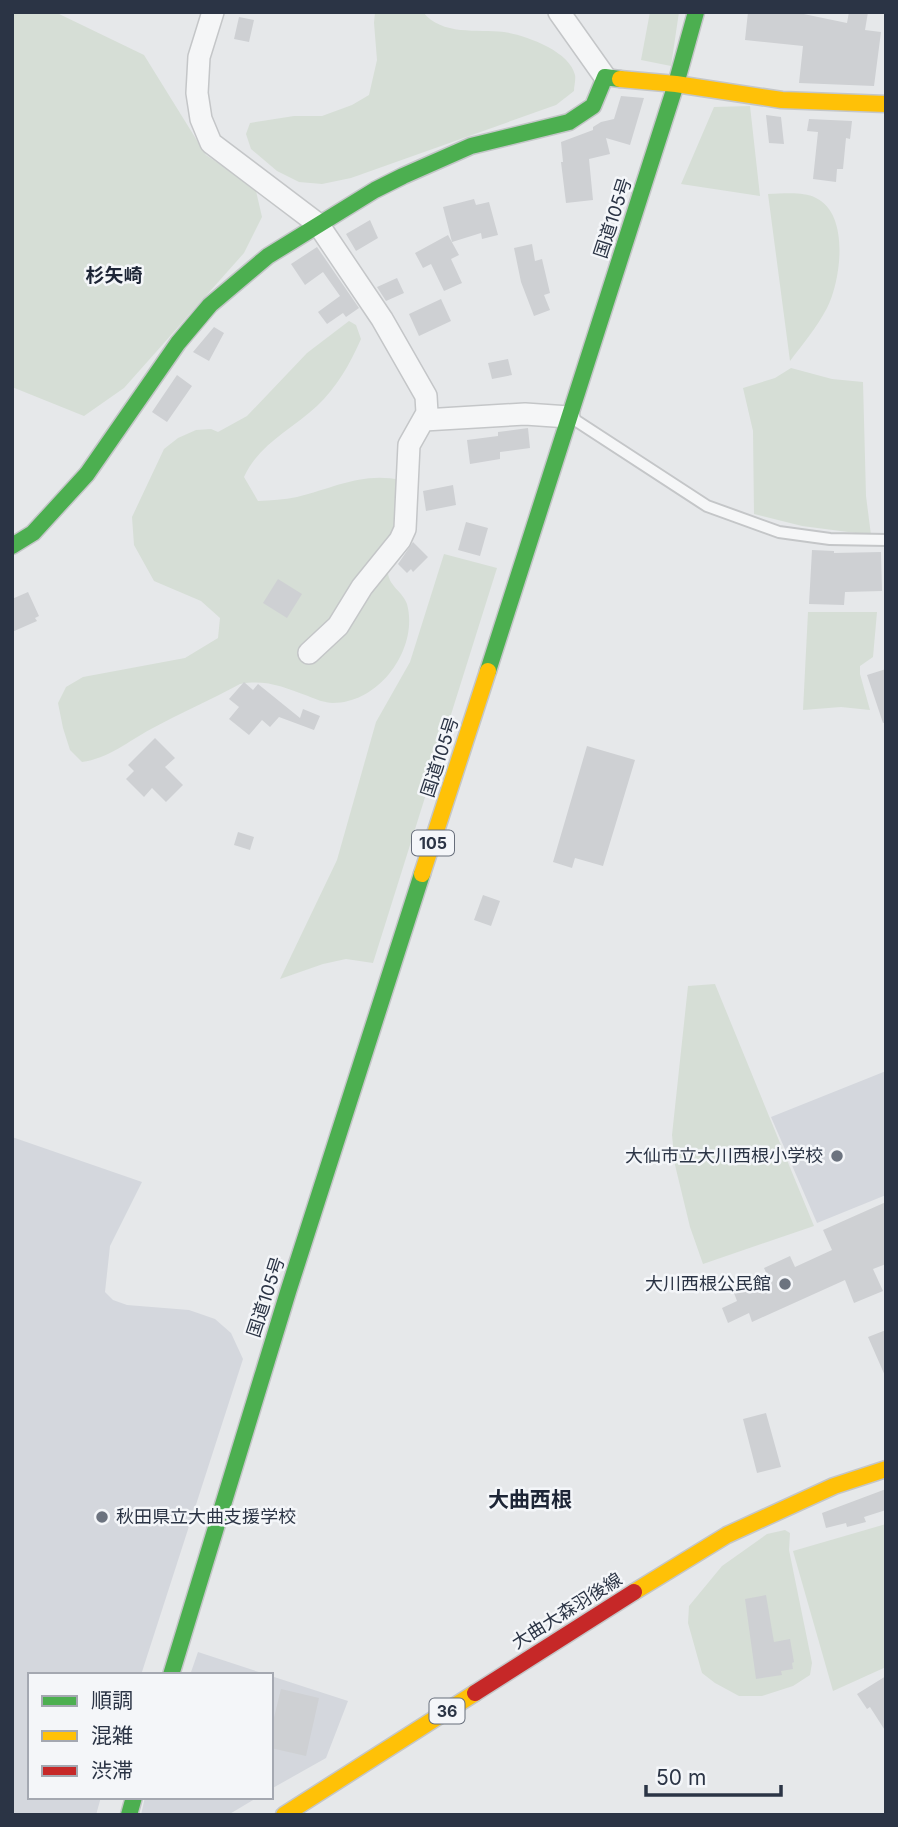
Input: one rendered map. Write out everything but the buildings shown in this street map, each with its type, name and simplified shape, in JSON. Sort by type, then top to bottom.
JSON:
[{"type":"main road","name":"国道105号","points":[[172,1673],[288,1292],[676,84],[696,12]]},
{"type":"main road","points":[[12,546],[33,533],[87,474],[178,343],[210,305],[268,256],[376,190],[471,146],[569,122],[593,106],[605,77],[676,84],[782,100],[886,104]]},
{"type":"main road","name":"大曲大森羽後線","points":[[284,1815],[726,1535],[834,1486],[886,1469]]},
{"type":"street","points":[[213,12],[199,57],[197,93],[201,119],[211,143],[318,224],[382,319],[426,396],[427,413],[409,444],[405,529],[400,540],[362,587],[338,626],[309,653]]},
{"type":"street","points":[[559,12],[605,77]]},
{"type":"street","points":[[424,420],[525,414],[569,417]]},
{"type":"lane","points":[[569,417],[707,506],[779,532],[830,539],[886,540]]},
{"type":"shaded area","points":[[12,12],[55,12],[144,55],[206,155],[256,191],[262,217],[244,253],[124,388],[84,416],[12,387]]},
{"type":"shaded area","points":[[375,12],[423,12],[431,20],[450,28],[504,32],[534,41],[556,52],[571,66],[575,77],[574,91],[556,105],[351,178],[322,184],[299,182],[277,171],[251,149],[246,134],[250,123],[294,116],[322,116],[352,105],[369,95],[377,60]]},
{"type":"shaded area","points":[[650,12],[679,12],[671,66],[641,60]]},
{"type":"shaded area","points":[[750,106],[760,196],[681,184],[714,107]]},
{"type":"shaded area","points":[[768,194],[799,194],[816,198],[827,206],[838,233],[839,266],[832,296],[819,322],[790,361]]},
{"type":"shaded area","points":[[349,321],[356,325],[361,339],[337,383],[317,406],[258,455],[244,477],[258,501],[292,498],[348,482],[373,478],[401,480],[409,489],[388,565],[389,578],[407,604],[409,621],[407,638],[392,670],[366,694],[350,701],[333,703],[274,685],[258,682],[240,684],[109,753],[82,762],[70,750],[63,728],[58,703],[66,687],[83,677],[185,658],[218,638],[220,618],[201,601],[154,581],[134,545],[132,517],[164,449],[178,438],[196,430],[211,429],[218,432],[247,416],[307,353]]},
{"type":"shaded area","points":[[791,368],[832,379],[863,382],[866,496],[871,535],[802,526],[754,514],[753,431],[743,388],[775,378]]},
{"type":"shaded area","points":[[444,554],[497,568],[373,963],[346,959],[280,979],[337,860],[376,722],[410,662]]},
{"type":"shaded area","points":[[808,612],[877,612],[873,657],[860,666],[870,710],[841,707],[803,710]]},
{"type":"shaded area","points":[[715,984],[814,1226],[703,1264],[690,1227],[675,1165],[672,1135],[688,986]]},
{"type":"shaded area","name":"大仙市立大川西根小学校","points":[[886,1071],[886,1195],[817,1223],[771,1117]]},
{"type":"shaded area","name":"秋田県立大曲支援学校","points":[[12,1137],[142,1182],[110,1246],[105,1292],[113,1300],[127,1305],[189,1310],[215,1319],[231,1333],[243,1359],[142,1673],[28,1673],[28,1799],[100,1799],[96,1815],[12,1815]]},
{"type":"shaded area","points":[[886,1524],[886,1667],[833,1691],[793,1551]]},
{"type":"shaded area","points":[[785,1530],[790,1533],[789,1550],[812,1663],[810,1675],[793,1686],[762,1696],[739,1696],[702,1673],[688,1623],[689,1606],[722,1566],[767,1534]]},
{"type":"shaded area","points":[[198,1652],[262,1673],[191,1673]]},
{"type":"shaded area","points":[[273,1677],[348,1701],[326,1758],[273,1788]]},
{"type":"shaded area","points":[[145,1799],[255,1799],[228,1815],[141,1815]]},
{"type":"traffic: fast","points":[[488,671],[676,84],[696,12]]},
{"type":"traffic: fast","points":[[12,546],[33,533],[87,474],[178,343],[210,305],[268,256],[375,190],[403,176],[471,146],[569,122],[593,106],[605,77],[620,79]]},
{"type":"traffic: fast","points":[[172,1673],[288,1292],[422,874]]},
{"type":"traffic: fast","points":[[129,1815],[133,1799]]},
{"type":"traffic: slow","points":[[620,79],[676,84],[782,100],[886,104]]},
{"type":"traffic: slow","points":[[422,874],[488,671]]},
{"type":"traffic: slow","points":[[634,1592],[727,1535],[834,1486],[886,1469]]},
{"type":"traffic: slow","points":[[284,1815],[475,1693]]},
{"type":"traffic: jam","points":[[475,1693],[634,1592]]},
{"type":"place","name":"大仙市立大川西根小学校","points":[[837,1156]]},
{"type":"place","name":"大川西根公民館","points":[[785,1284]]},
{"type":"place","name":"秋田県立大曲支援学校","points":[[102,1517]]},
{"type":"district","name":"杉矢崎","points":[[114,275]]},
{"type":"district","name":"大曲西根","points":[[530,1500]]}]
